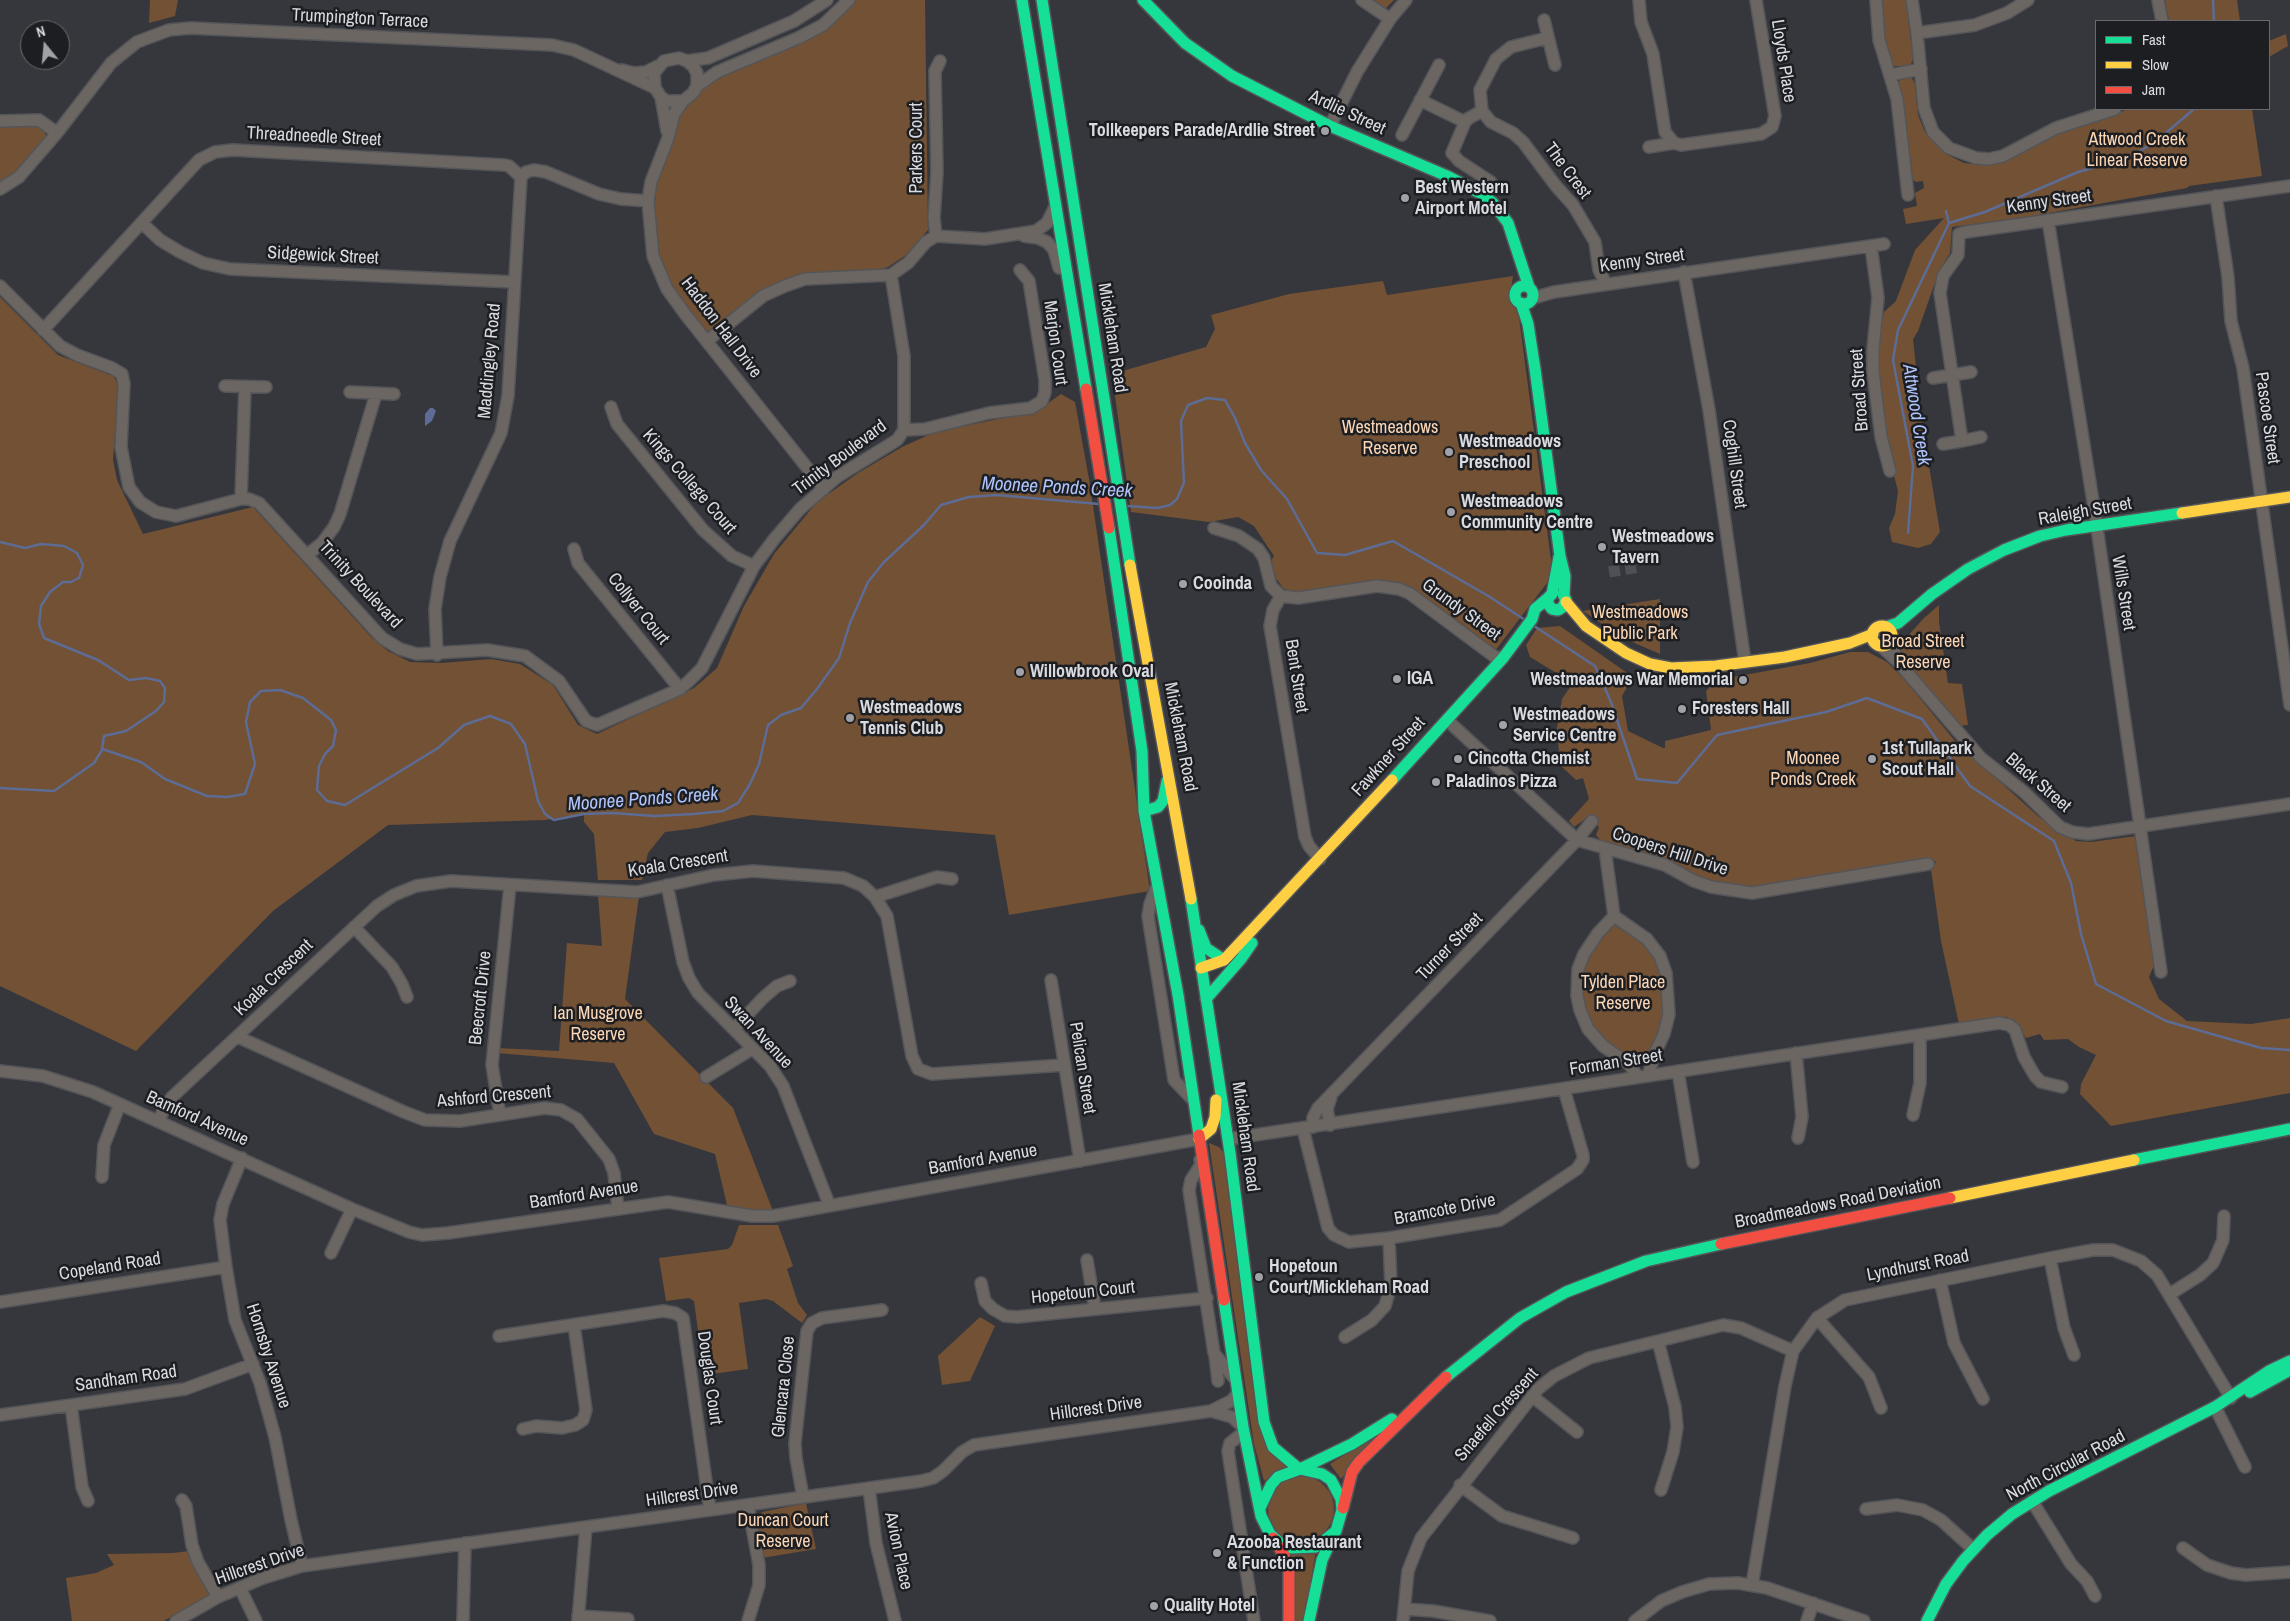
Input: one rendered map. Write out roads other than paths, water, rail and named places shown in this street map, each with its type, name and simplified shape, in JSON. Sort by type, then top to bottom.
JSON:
[{"type":"main road","name":"Mickleham Road","points":[[1022,0],[1102,479],[1142,751],[1144,812],[1156,886],[1188,975],[1206,999],[1217,1067],[1220,1140],[1230,1153],[1264,1422],[1273,1447],[1300,1469]]},
{"type":"main road","name":"Mickleham Road","points":[[1042,0],[1123,525],[1194,917],[1188,975],[1193,1100],[1244,1430],[1260,1508]]},
{"type":"main road","name":"Ardlie Street","points":[[1143,0],[1168,27],[1204,58],[1240,81],[1330,126],[1446,176],[1482,194],[1493,203],[1508,223],[1520,262],[1527,295],[1528,324],[1560,556],[1556,601]]},
{"type":"main road","name":"Raleigh Street","points":[[1885,642],[1896,635],[1916,606],[1948,582],[1998,552],[2054,533],[2290,497]]},
{"type":"main road","points":[[1556,601],[1586,626],[1632,656],[1662,667],[1681,669],[1785,657],[1850,643],[1873,634],[1878,627],[1886,627],[1890,631],[1885,642]]},
{"type":"main road","name":"Fawkner Street","points":[[1188,975],[1224,960],[1268,916],[1299,879],[1320,859],[1447,720],[1502,658],[1532,619],[1556,601]]},
{"type":"main road","name":"Raleigh Street","points":[[1886,627],[1898,623],[1908,616]]},
{"type":"main road","points":[[1873,634],[1874,640],[1885,642]]},
{"type":"main road","points":[[1127,649],[1134,639],[1143,636]]},
{"type":"main road","points":[[1850,643],[1885,642]]},
{"type":"main road","points":[[1144,812],[1158,807],[1164,801],[1168,770]]},
{"type":"main road","points":[[1144,812],[1165,813],[1178,823]]},
{"type":"main road","name":"Fawkner Street","points":[[1206,999],[1246,952],[1268,916]]},
{"type":"main road","points":[[1194,917],[1206,948],[1224,960]]},
{"type":"main road","points":[[1188,975],[1232,970]]},
{"type":"main road","points":[[1199,1139],[1211,1129],[1215,1117],[1217,1067]]},
{"type":"main road","name":"Broadmeadows Road Deviation","points":[[1342,1510],[1352,1472],[1359,1462],[1480,1348],[1520,1318],[1566,1292],[1620,1269],[1715,1245],[2290,1130]]},
{"type":"main road","points":[[1199,1139],[1220,1140]]},
{"type":"main road","name":"North Circular Road","points":[[1927,1621],[1946,1584],[1973,1549],[1998,1526],[2032,1501],[2215,1407],[2269,1371],[2290,1361]]},
{"type":"main road","name":"North Circular Road","points":[[2231,1398],[2266,1385],[2290,1370]]},
{"type":"main road","name":"Broadmeadows Road Deviation","points":[[1300,1469],[1375,1431],[1429,1394]]},
{"type":"main road","points":[[1289,1621],[1289,1569],[1284,1555],[1270,1534],[1260,1508],[1271,1485],[1278,1477],[1300,1469],[1317,1472],[1330,1480],[1339,1494],[1342,1510],[1336,1531],[1322,1560],[1308,1621]]},
{"type":"main road","points":[[1270,1534],[1291,1548],[1304,1549],[1316,1547],[1336,1531]]},
{"type":"street","points":[[668,138],[654,73],[658,66],[671,58],[687,61],[708,58],[794,20],[827,0]]},
{"type":"street","points":[[658,93],[667,101],[682,101],[693,93],[697,86],[716,72],[798,38],[823,25],[850,0]]},
{"type":"street","points":[[1362,0],[1390,19]]},
{"type":"street","points":[[1330,126],[1357,72],[1390,19],[1406,0]]},
{"type":"street","points":[[1639,0],[1641,22],[1653,54],[1665,132],[1674,143]]},
{"type":"street","name":"Lloyds Place","points":[[1674,143],[1681,145],[1761,134],[1772,127],[1775,116],[1756,0]]},
{"type":"street","points":[[1876,0],[1879,40],[1890,75],[1902,132],[1908,195]]},
{"type":"street","points":[[1912,0],[1924,108],[1933,132],[1949,148],[1976,158],[1989,159],[2003,156],[2056,128],[2112,110]]},
{"type":"street","points":[[1917,33],[1975,25],[2007,13],[2028,0]]},
{"type":"street","points":[[2158,0],[2162,20]]},
{"type":"street","points":[[1544,20],[1555,65]]},
{"type":"street","name":"Trumpington Terrace","points":[[57,133],[111,63],[124,51],[152,35],[169,30],[190,28],[552,45],[574,50],[611,67],[658,93]]},
{"type":"street","points":[[1491,182],[1453,155],[1452,150],[1468,118],[1482,111],[1480,90],[1496,59],[1511,47],[1547,38]]},
{"type":"street","points":[[687,61],[696,73],[697,86]]},
{"type":"street","name":"Parkers Court","points":[[936,236],[934,218],[937,172],[935,72],[940,61]]},
{"type":"street","points":[[1402,135],[1439,65]]},
{"type":"street","name":"Trumpington Terrace","points":[[611,67],[634,73],[646,72],[658,66]]},
{"type":"street","points":[[1890,75],[1920,69]]},
{"type":"street","points":[[1420,100],[1465,122]]},
{"type":"street","name":"Haddon Hall Drive","points":[[682,101],[674,114],[668,138],[658,160],[648,201],[653,256],[667,289],[824,488]]},
{"type":"street","name":"The Crest","points":[[1482,111],[1491,122],[1513,133],[1523,142],[1573,205],[1595,242],[1599,270],[1606,284]]},
{"type":"street","points":[[0,121],[39,120],[57,133],[20,177],[0,189]]},
{"type":"street","points":[[1649,147],[1674,143]]},
{"type":"street","name":"Threadneedle Street","points":[[43,330],[199,160],[215,152],[233,150],[504,165],[509,166],[522,177]]},
{"type":"street","points":[[522,177],[526,172],[534,170],[546,172],[598,194],[621,199],[648,201]]},
{"type":"street","name":"Maddingley Road","points":[[437,655],[435,609],[440,577],[450,541],[501,432],[508,396],[522,177]]},
{"type":"street","name":"Kenny Street","points":[[1962,441],[1940,292],[1943,276],[1958,255],[1959,234],[2290,186]]},
{"type":"street","name":"Pascoe Street","points":[[2216,196],[2228,277],[2231,322],[2242,368],[2290,706]]},
{"type":"street","points":[[707,341],[763,296],[785,286],[805,279],[891,275],[908,263],[926,242],[936,236],[975,239],[1017,235],[1044,227],[1056,205]]},
{"type":"street","name":"Wills Street","points":[[2048,220],[2096,526],[2161,972]]},
{"type":"street","name":"Sidgewick Street","points":[[142,223],[160,240],[180,252],[203,263],[230,268],[514,282]]},
{"type":"street","points":[[1017,235],[1043,239],[1054,250],[1072,337],[1086,384]]},
{"type":"street","name":"Kenny Street","points":[[1527,295],[1884,244]]},
{"type":"street","name":"Broad Street","points":[[1871,246],[1878,298],[1873,349],[1874,372],[1881,437],[1890,471]]},
{"type":"street","name":"Marjon Court","points":[[904,430],[925,429],[966,418],[1031,408],[1042,402],[1045,380],[1029,281],[1020,270]]},
{"type":"street","name":"The Crest","points":[[1593,286],[1599,270]]},
{"type":"street","name":"Coghill Street","points":[[1684,272],[1709,410],[1745,662]]},
{"type":"street","name":"Trinity Boulevard","points":[[241,499],[249,499],[259,503],[382,638],[400,649],[418,654],[437,655],[487,650],[525,656],[559,681],[582,716],[591,724],[598,725],[610,721],[680,688],[702,668],[754,566],[800,509],[837,477],[897,440],[904,430],[904,356],[891,275]]},
{"type":"street","points":[[0,286],[43,330],[68,351],[112,368],[122,374],[124,384],[122,454],[129,487],[140,502],[156,512],[176,516],[241,499],[245,387]]},
{"type":"street","points":[[1933,378],[1971,372]]},
{"type":"street","points":[[225,386],[266,387]]},
{"type":"street","points":[[350,392],[394,394]]},
{"type":"street","points":[[307,555],[322,543],[334,527],[340,514],[376,394]]},
{"type":"street","name":"Kings College Court","points":[[611,407],[617,424],[703,530],[732,556],[754,566]]},
{"type":"street","points":[[1943,444],[1981,437]]},
{"type":"street","points":[[1214,528],[1239,536],[1258,549],[1264,558],[1271,586],[1281,596]]},
{"type":"street","name":"Collyer Court","points":[[574,549],[578,563],[680,688]]},
{"type":"street","name":"Grundy Street","points":[[1281,596],[1298,598],[1377,586],[1399,589],[1409,593],[1488,653],[1502,658]]},
{"type":"street","name":"Bent Street","points":[[1281,596],[1273,610],[1270,626],[1305,837],[1309,846],[1320,859]]},
{"type":"street","name":"Black Street","points":[[1885,642],[1897,661],[1976,752],[2024,792],[2060,826],[2072,832],[2088,834],[2290,804]]},
{"type":"street","name":"Coopers Hill Drive","points":[[1447,720],[1577,840],[1665,865],[1694,881],[1711,887],[1752,893],[1928,864]]},
{"type":"street","name":"Turner Street","points":[[1308,1128],[1318,1108],[1331,1097],[1577,840],[1592,821]]},
{"type":"street","points":[[1605,849],[1614,916],[1647,939],[1660,956],[1666,973],[1669,1014],[1643,1076],[1602,1046],[1592,1035],[1580,1010],[1577,996],[1578,969],[1584,954],[1598,933],[1614,916]]},
{"type":"street","name":"Koala Crescent","points":[[159,1120],[172,1097],[377,906],[394,895],[416,886],[451,881],[637,892],[714,875],[753,871],[844,878],[863,886],[875,897],[887,916],[912,1056],[918,1069],[932,1074],[1064,1065]]},
{"type":"street","points":[[875,897],[937,877],[952,879]]},
{"type":"street","name":"Beecroft Drive","points":[[500,1115],[492,1065],[510,885]]},
{"type":"street","name":"Swan Avenue","points":[[667,885],[683,962],[689,978],[698,993],[770,1066],[783,1086],[829,1204]]},
{"type":"street","name":"Mickleham Road","points":[[1156,886],[1148,916],[1174,1080],[1193,1100]]},
{"type":"street","points":[[354,926],[392,967],[407,997]]},
{"type":"street","name":"Pelican Street","points":[[1051,980],[1080,1161]]},
{"type":"street","points":[[734,1029],[763,998],[777,986],[790,981]]},
{"type":"street","name":"Forman Street","points":[[1220,1140],[1999,1024],[2009,1025],[2017,1034],[2024,1057],[2034,1076],[2041,1082],[2062,1088]]},
{"type":"street","name":"Ashford Crescent","points":[[238,1036],[424,1120],[460,1121],[545,1108],[561,1110],[577,1119],[609,1159],[614,1173],[618,1208]]},
{"type":"street","points":[[1913,1115],[1920,1083],[1920,1036]]},
{"type":"street","points":[[706,1077],[752,1049]]},
{"type":"street","points":[[1796,1053],[1802,1117],[1798,1138]]},
{"type":"street","name":"Bamford Avenue","points":[[0,1071],[43,1076],[93,1092],[409,1232],[435,1235],[668,1202],[752,1216],[773,1216],[829,1204],[1199,1139]]},
{"type":"street","points":[[1678,1071],[1693,1162]]},
{"type":"street","name":"Bramcote Drive","points":[[1308,1128],[1328,1228],[1334,1235],[1349,1242],[1389,1238],[1500,1220],[1577,1169],[1582,1164],[1583,1155],[1564,1089]]},
{"type":"street","points":[[1330,1125],[1327,1109],[1331,1097]]},
{"type":"street","points":[[102,1177],[104,1145],[120,1104]]},
{"type":"street","points":[[1183,1143],[1193,1149],[1202,1163],[1190,1180],[1189,1190],[1207,1298],[1218,1381]]},
{"type":"street","name":"Hornsby Avenue","points":[[242,1158],[226,1196],[220,1220],[226,1267],[236,1320],[253,1364],[275,1437],[302,1566]]},
{"type":"street","points":[[331,1253],[352,1208]]},
{"type":"street","points":[[2170,1294],[2200,1275],[2213,1263],[2223,1240],[2224,1216]]},
{"type":"street","points":[[1345,1337],[1372,1320],[1385,1306],[1391,1285],[1389,1238]]},
{"type":"street","name":"Lyndhurst Road","points":[[1752,1584],[1785,1386],[1793,1351],[1817,1318],[1846,1300],[2050,1258],[2104,1249],[2124,1253],[2141,1261],[2150,1268],[2170,1294],[2231,1398]]},
{"type":"street","points":[[2050,1258],[2064,1328],[2074,1355]]},
{"type":"street","points":[[1087,1260],[1095,1309]]},
{"type":"street","name":"Copeland Road","points":[[0,1302],[226,1267]]},
{"type":"street","points":[[1940,1280],[1954,1344],[1983,1399]]},
{"type":"street","name":"Hopetoun Court","points":[[981,1283],[985,1301],[992,1309],[1005,1316],[1018,1317],[1207,1298]]},
{"type":"street","name":"Glencara Close","points":[[803,1497],[795,1444],[806,1331],[812,1323],[822,1318],[882,1310]]},
{"type":"street","name":"Douglas Court","points":[[499,1336],[663,1311],[675,1313],[683,1318],[710,1510]]},
{"type":"street","points":[[1817,1318],[1869,1377],[1882,1408]]},
{"type":"street","points":[[523,1429],[536,1426],[562,1428],[575,1425],[583,1420],[586,1410],[574,1324]]},
{"type":"street","name":"Snaefell Crescent","points":[[1403,1621],[1408,1571],[1416,1548],[1428,1526],[1532,1396],[1554,1376],[1578,1362],[1712,1327],[1732,1326],[1793,1351]]},
{"type":"street","points":[[1658,1340],[1675,1407],[1677,1427],[1673,1452],[1661,1490]]},
{"type":"street","name":"Mickleham Road","points":[[1214,1354],[1237,1387]]},
{"type":"street","name":"Sandham Road","points":[[0,1415],[184,1389],[253,1364]]},
{"type":"street","name":"Hillcrest Drive","points":[[176,1621],[218,1597],[302,1566],[921,1481],[933,1478],[962,1452],[974,1445],[1211,1411],[1231,1401],[1237,1387]]},
{"type":"street","points":[[1532,1396],[1577,1432]]},
{"type":"street","points":[[70,1405],[82,1487],[88,1501]]},
{"type":"street","points":[[2215,1407],[2245,1467]]},
{"type":"street","name":"Hillcrest Drive","points":[[1211,1411],[1232,1417],[1244,1430]]},
{"type":"street","points":[[1244,1430],[1230,1443],[1228,1451],[1254,1621]]},
{"type":"street","points":[[1460,1485],[1502,1516],[1573,1538]]},
{"type":"street","name":"Avion Place","points":[[869,1488],[876,1542],[895,1621]]},
{"type":"street","points":[[182,1500],[186,1506],[192,1545],[198,1562],[218,1597]]},
{"type":"street","points":[[2032,1501],[2072,1564],[2087,1581],[2095,1596]]},
{"type":"street","points":[[748,1505],[759,1565],[759,1585],[748,1621]]},
{"type":"street","points":[[1866,1509],[1898,1505],[1923,1510],[1941,1520],[1973,1549]]},
{"type":"street","points":[[586,1527],[578,1618],[628,1619]]},
{"type":"street","points":[[463,1621],[465,1543]]},
{"type":"street","points":[[2183,1548],[2220,1571],[2246,1575],[2290,1572]]},
{"type":"street","points":[[1635,1621],[1661,1601],[1692,1588],[1724,1583],[1752,1584],[1864,1621]]},
{"type":"street","points":[[240,1588],[256,1621]]},
{"type":"street","points":[[1807,1621],[1813,1603]]},
{"type":"street","points":[[1404,1609],[1433,1611],[1490,1621]]},
{"type":"water","points":[[430,408],[436,411],[432,421],[425,426],[425,414]]},
{"type":"waterway","name":"Attwood Creek","points":[[2213,0],[2214,20]]},
{"type":"waterway","name":"Attwood Creek","points":[[1908,533],[1913,466],[1893,360],[1898,330],[1949,223],[1985,212],[2078,172],[2127,158],[2154,143],[2193,110]]},
{"type":"waterway","name":"Attwood Creek","points":[[1946,211],[1949,223]]},
{"type":"waterway","name":"Moonee Ponds Creek","points":[[1127,506],[1158,508],[1170,505],[1177,499],[1184,483],[1181,421],[1188,405],[1207,398],[1225,400],[1245,443],[1261,470],[1287,499],[1317,553],[1345,555],[1393,541],[1490,597],[1525,620]]},
{"type":"waterway","name":"Moonee Ponds Creek","points":[[0,542],[25,548],[41,544],[64,546],[77,553],[83,565],[79,578],[71,582],[63,582],[50,592],[41,606],[39,624],[44,638],[98,660],[129,680],[146,678],[160,681],[165,688],[164,702],[156,711],[126,731],[104,736],[102,749],[141,762],[165,779],[207,796],[227,797],[245,794],[255,764],[246,722],[250,702],[261,691],[280,690],[303,698],[331,720],[336,730],[333,746],[325,754],[319,766],[317,790],[327,801],[345,805],[438,748],[464,725],[490,716],[511,724],[525,744],[538,801],[545,814],[554,820],[584,814],[612,813],[655,816],[694,814],[723,811],[738,803],[750,784],[759,764],[768,725],[781,715],[801,708],[817,689],[839,658],[850,623],[868,582],[884,562],[924,525],[941,505],[969,497],[997,495],[1099,504]]},
{"type":"waterway","name":"Moonee Ponds Creek","points":[[1534,626],[1595,666],[1611,702],[1637,779],[1677,783],[1717,735],[1826,712],[1867,698],[1922,719],[1970,786],[2054,841],[2071,883],[2081,934],[2096,984],[2166,1021],[2261,1048],[2290,1050]]},
{"type":"waterway","points":[[0,788],[54,791],[94,763],[102,750]]},
{"type":"tunnel","points":[[1609,572],[1640,567]]},
{"type":"place","name":"Tollkeepers Parade/Ardlie Street","points":[[1325,131]]},
{"type":"place","name":"Best Western Airport Motel","points":[[1405,198]]},
{"type":"place","name":"Westmeadows Preschool","points":[[1449,452]]},
{"type":"place","name":"Westmeadows Community Centre","points":[[1451,512]]},
{"type":"place","name":"Westmeadows Tavern","points":[[1602,547]]},
{"type":"place","name":"Cooinda","points":[[1183,584]]},
{"type":"place","name":"Willowbrook Oval","points":[[1020,672]]},
{"type":"place","name":"IGA","points":[[1397,679]]},
{"type":"place","name":"Westmeadows War Memorial","points":[[1743,680]]},
{"type":"place","name":"Foresters Hall","points":[[1682,709]]},
{"type":"place","name":"Westmeadows Tennis Club","points":[[850,718]]},
{"type":"place","name":"Westmeadows Service Centre","points":[[1503,725]]},
{"type":"place","name":"Cincotta Chemist","points":[[1458,759]]},
{"type":"place","name":"1st Tullapark Scout Hall","points":[[1872,759]]},
{"type":"place","name":"Paladinos Pizza","points":[[1436,782]]},
{"type":"place","name":"Hopetoun Court/Mickleham Road","points":[[1259,1277]]},
{"type":"place","name":"Azooba Restaurant & Function","points":[[1217,1553]]},
{"type":"place","name":"Quality Hotel","points":[[1154,1606]]},
{"type":"park label","name":"Attwood Creek Linear Reserve","points":[[2137,150]]},
{"type":"park label","name":"Westmeadows Reserve","points":[[1390,438]]},
{"type":"park label","name":"Westmeadows Public Park","points":[[1640,623]]},
{"type":"park label","name":"Broad Street Reserve","points":[[1923,652]]},
{"type":"park label","name":"Tylden Place Reserve","points":[[1623,993]]},
{"type":"park label","name":"Ian Musgrove Reserve","points":[[598,1024]]},
{"type":"park label","name":"Duncan Court Reserve","points":[[783,1531]]}]
